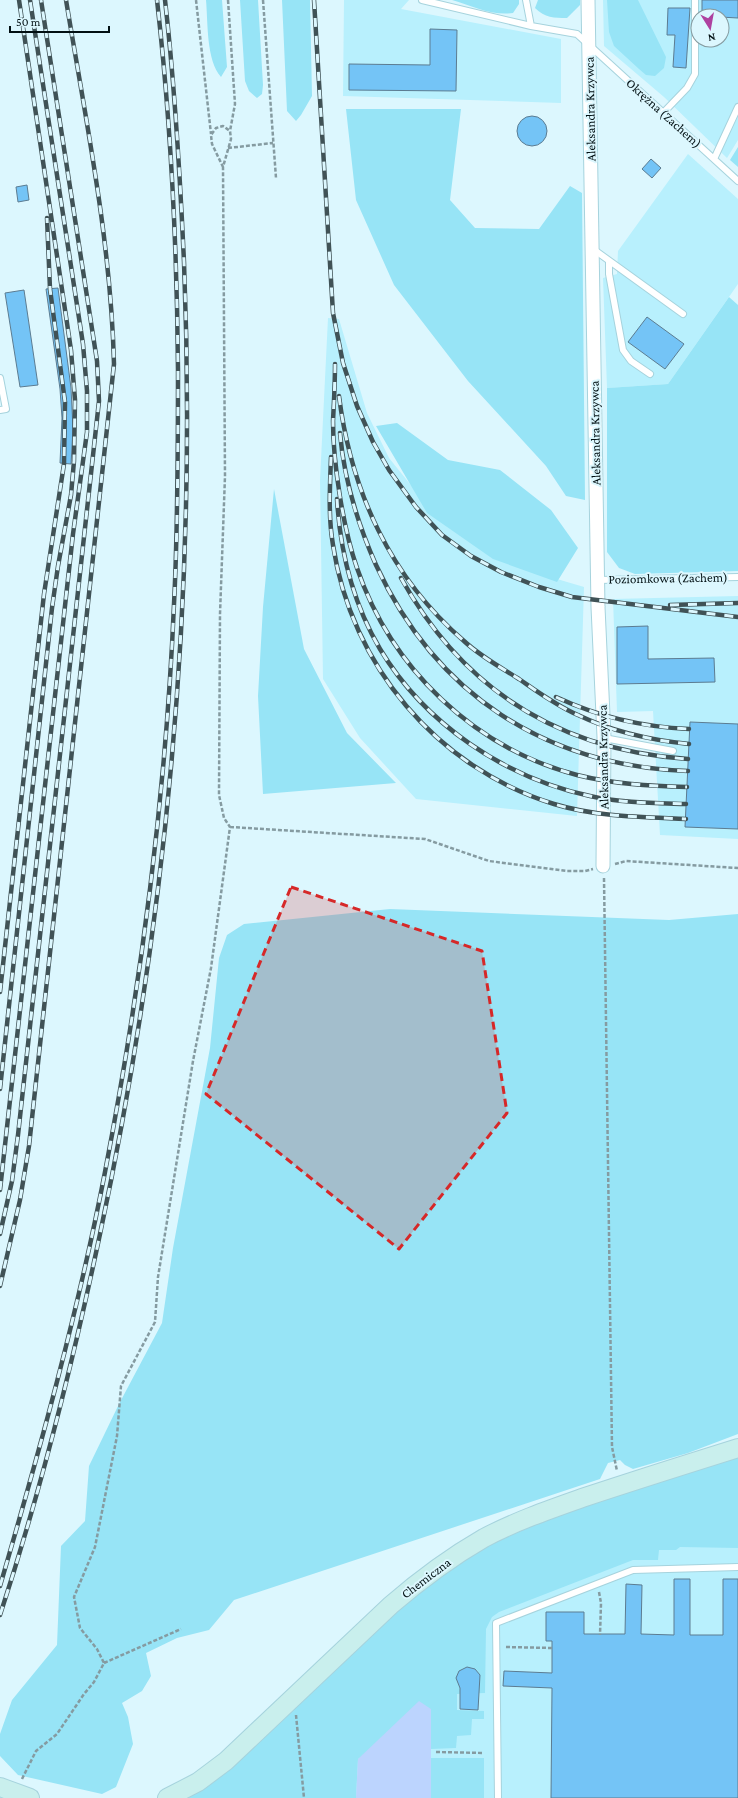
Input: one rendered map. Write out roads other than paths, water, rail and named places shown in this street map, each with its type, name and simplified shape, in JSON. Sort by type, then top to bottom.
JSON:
[{"type":"street","name":"Aleksandra Krzywca","points":[[588,0],[590,45],[591,248],[598,580],[604,738],[603,866]]},
{"type":"street","name":"Chemiczna","points":[[167,1798],[198,1782],[226,1761],[407,1591],[464,1550],[504,1529],[543,1512],[620,1485],[738,1448]]},
{"type":"lane","name":"Okrężna (Zachem)","points":[[425,0],[531,26],[577,34],[738,181]]},
{"type":"lane","points":[[526,0],[531,26]]},
{"type":"lane","points":[[663,113],[686,88],[695,74],[695,0]]},
{"type":"lane","points":[[714,159],[738,107]]},
{"type":"lane","points":[[591,248],[682,314]]},
{"type":"lane","points":[[609,261],[609,274],[623,350],[630,361],[650,374]]},
{"type":"lane","points":[[0,378],[6,409],[0,410]]},
{"type":"lane","name":"Poziomkowa (Zachem)","points":[[598,580],[738,576]]},
{"type":"lane","points":[[604,738],[673,751]]},
{"type":"lane","points":[[498,1798],[496,1623],[634,1570],[738,1567]]},
{"type":"railway","points":[[0,1089],[52,608],[71,495],[74,461],[75,400],[71,350],[19,0]]},
{"type":"railway","points":[[0,1190],[73,534],[87,432],[87,391],[83,344],[30,0]]},
{"type":"railway","points":[[0,1234],[12,1181],[18,1135],[99,401],[97,361],[41,0]]},
{"type":"railway","points":[[0,1286],[20,1200],[29,1146],[114,364],[112,318],[103,227],[66,0]]},
{"type":"railway","points":[[0,1586],[57,1380],[83,1276],[105,1172],[141,960],[158,818],[165,747],[175,575],[178,487],[178,370],[170,139],[157,0]]},
{"type":"railway","points":[[0,1615],[43,1473],[79,1330],[100,1234],[124,1114],[144,993],[160,872],[172,751],[181,629],[186,507],[187,384],[181,197],[169,33],[165,0]]},
{"type":"railway","points":[[314,0],[333,313],[343,363],[357,406],[373,442],[389,470],[416,507],[442,535],[471,556],[501,572],[539,587],[572,597],[738,617]]},
{"type":"railway","points":[[0,992],[44,594],[64,464],[65,402],[50,289],[47,218]]},
{"type":"railway","points":[[335,364],[333,438],[337,475],[347,534],[357,568],[372,604],[391,639],[414,670],[441,699],[471,724],[504,745],[539,762],[577,775],[604,781],[687,787]]},
{"type":"railway","points":[[339,396],[353,465],[364,498],[378,530],[395,560],[415,589],[438,616],[464,641],[483,656],[570,711],[618,731],[660,740],[689,744]]},
{"type":"railway","points":[[340,433],[352,500],[376,565],[401,611],[430,651],[464,686],[501,715],[543,738],[588,755],[636,766],[688,771]]},
{"type":"railway","points":[[331,457],[331,534],[343,589],[359,631],[380,670],[406,706],[437,738],[473,765],[512,787],[554,804],[586,812],[603,814],[686,819]]},
{"type":"railway","points":[[337,499],[341,538],[345,557],[355,595],[362,613],[380,649],[398,676],[420,701],[444,724],[470,744],[498,761],[528,776],[558,788],[614,800],[686,804]]},
{"type":"railway","points":[[401,578],[426,618],[454,653],[486,683],[520,708],[558,728],[598,743],[642,753],[688,759]]},
{"type":"railway","points":[[670,605],[738,603]]},
{"type":"railway","points":[[556,697],[588,710],[621,720],[654,726],[689,729]]}]
